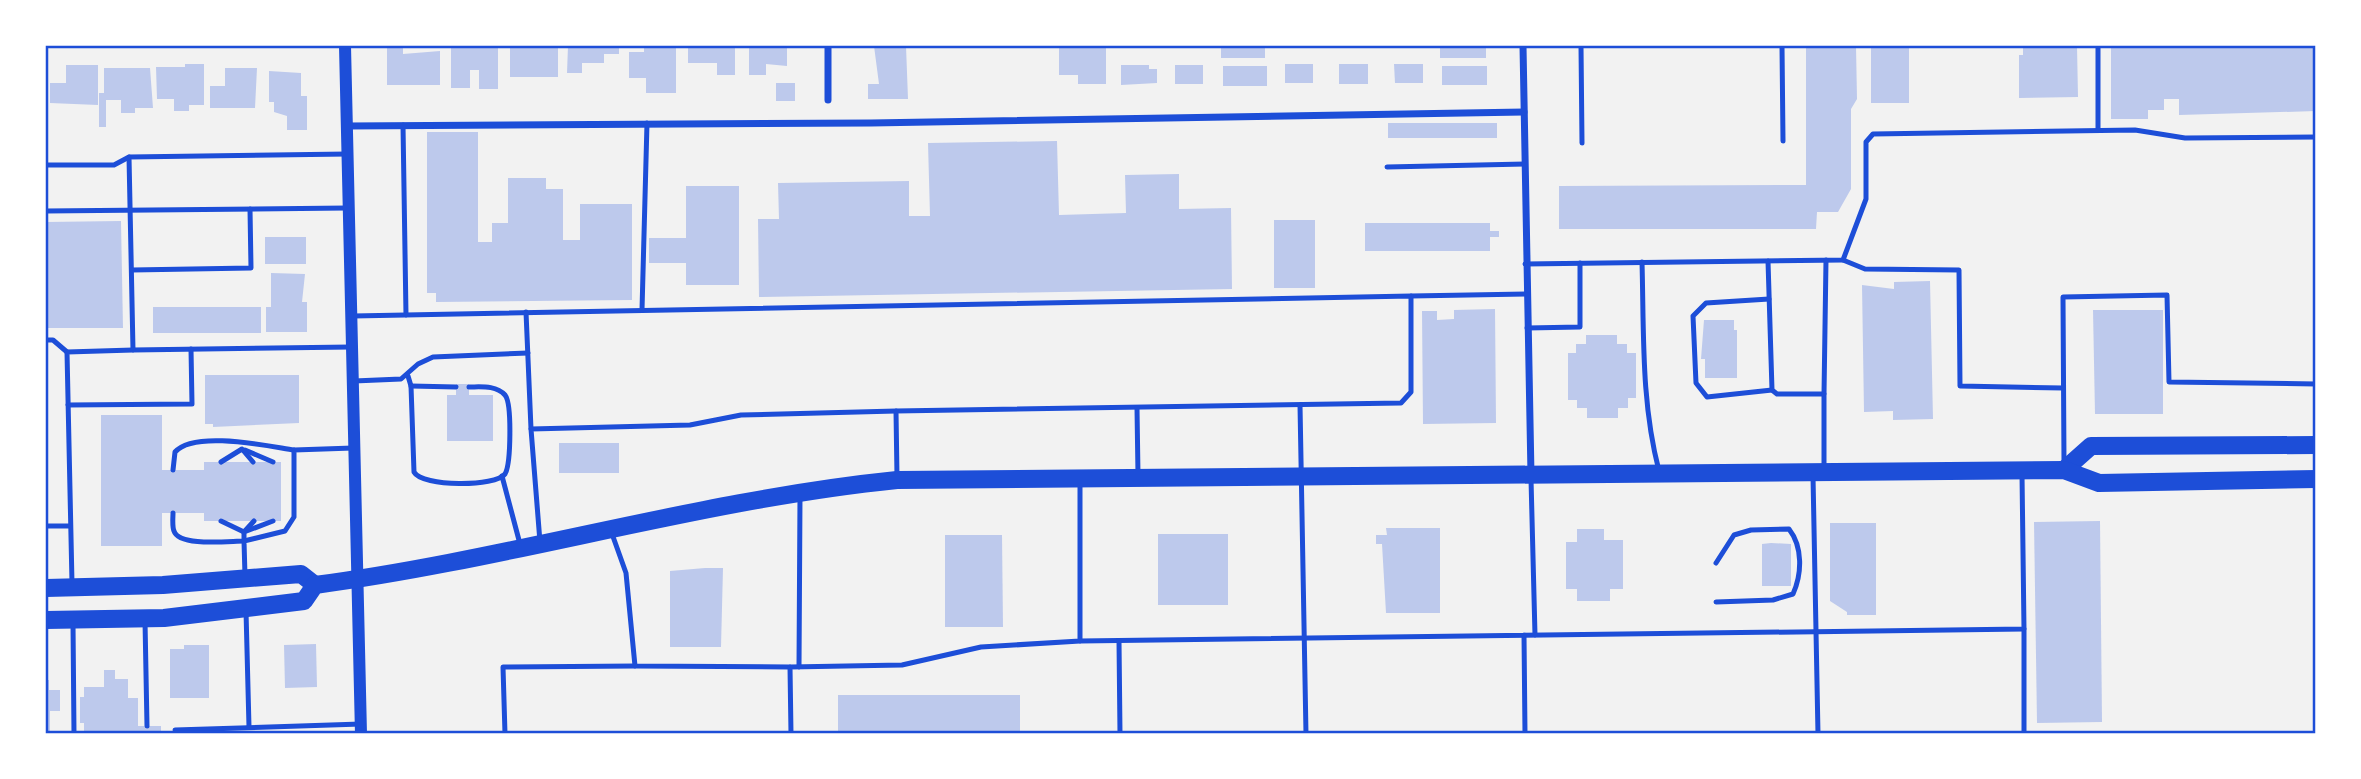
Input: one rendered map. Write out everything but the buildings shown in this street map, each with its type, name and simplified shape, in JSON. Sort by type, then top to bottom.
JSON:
[{"type":"highway","points":[[2064,470],[2091,446],[2315,445]]},
{"type":"highway","points":[[46,588],[245,580],[302,574],[315,585],[360,580],[540,546],[610,528],[800,493],[897,480],[2064,470],[2099,483],[2315,479]]},
{"type":"highway","points":[[46,620],[145,618],[304,601],[315,585]]},
{"type":"highway","points":[[46,599],[61,597],[72,587]]},
{"type":"street","points":[[345,46],[360,580],[361,729]]},
{"type":"street","points":[[828,46],[828,100]]},
{"type":"street","points":[[1523,46],[1531,475]]},
{"type":"street","points":[[347,126],[859,123],[1524,112]]},
{"type":"lane","points":[[1581,46],[1582,143]]},
{"type":"lane","points":[[1782,46],[1783,141]]},
{"type":"lane","points":[[2098,46],[2098,130]]},
{"type":"lane","points":[[642,310],[647,123]]},
{"type":"lane","points":[[403,125],[406,315]]},
{"type":"lane","points":[[1843,260],[1866,199],[1866,142],[1873,134],[2135,130],[2217,139],[2315,137]]},
{"type":"lane","points":[[46,165],[114,165],[129,158],[348,154]]},
{"type":"lane","points":[[129,158],[133,350]]},
{"type":"lane","points":[[1387,167],[1525,164]]},
{"type":"lane","points":[[46,211],[350,208]]},
{"type":"lane","points":[[132,270],[251,268],[250,209]]},
{"type":"lane","points":[[1818,733],[1814,632],[1818,472],[1824,394],[1826,260]]},
{"type":"lane","points":[[1525,264],[1843,260],[1865,269],[1959,270],[1960,386],[2063,388]]},
{"type":"lane","points":[[1768,261],[1772,390]]},
{"type":"lane","points":[[1642,262],[1645,396],[1649,432],[1660,474]]},
{"type":"lane","points":[[1527,328],[1580,327],[1580,263]]},
{"type":"lane","points":[[352,316],[1527,294]]},
{"type":"lane","points":[[2064,470],[2063,297],[2167,295],[2169,382],[2177,385],[2315,384]]},
{"type":"lane","points":[[531,429],[690,425],[741,415],[1401,403],[1411,392],[1411,296]]},
{"type":"lane","points":[[1769,299],[1706,303],[1693,316],[1696,383],[1707,397],[1772,390],[1777,394],[1824,394]]},
{"type":"lane","points":[[526,312],[540,546]]},
{"type":"lane","points":[[46,340],[53,340],[66,352],[353,347]]},
{"type":"lane","points":[[68,405],[192,404],[191,349]]},
{"type":"lane","points":[[66,352],[72,587]]},
{"type":"lane","points":[[354,382],[387,382],[408,376],[418,364],[433,357],[528,354]]},
{"type":"lane","points":[[408,376],[411,386],[417,477],[443,483],[495,481],[502,476],[509,464],[509,402],[501,391],[490,387],[469,387]]},
{"type":"lane","points":[[411,386],[456,387]]},
{"type":"lane","points":[[1300,405],[1306,733]]},
{"type":"lane","points":[[1137,408],[1138,478]]},
{"type":"lane","points":[[896,411],[897,480]]},
{"type":"lane","points":[[173,470],[175,452],[187,442],[242,442],[294,450],[356,448]]},
{"type":"lane","points":[[242,442],[242,449],[253,462]]},
{"type":"lane","points":[[221,462],[242,449]]},
{"type":"lane","points":[[242,449],[273,462]]},
{"type":"lane","points":[[173,513],[174,531],[178,538],[188,541],[244,541],[285,531],[294,517],[294,450]]},
{"type":"lane","points":[[2022,471],[2024,733]]},
{"type":"lane","points":[[1531,475],[1535,635]]},
{"type":"lane","points":[[502,476],[521,549]]},
{"type":"lane","points":[[1080,478],[1080,641]]},
{"type":"lane","points":[[799,667],[800,493]]},
{"type":"lane","points":[[221,521],[244,532],[273,521]]},
{"type":"lane","points":[[245,580],[244,532],[254,521]]},
{"type":"lane","points":[[46,526],[70,526]]},
{"type":"lane","points":[[610,528],[626,573],[635,666]]},
{"type":"lane","points":[[1716,562],[1734,535],[1751,530],[1789,529],[1799,541],[1799,581],[1793,594],[1773,600],[1716,602]]},
{"type":"lane","points":[[246,608],[249,727]]},
{"type":"lane","points":[[145,618],[147,726]]},
{"type":"lane","points":[[72,620],[74,733]]},
{"type":"lane","points":[[505,733],[503,667],[902,665],[981,648],[1080,641],[2024,629]]},
{"type":"lane","points":[[1524,635],[1525,733]]},
{"type":"lane","points":[[1119,641],[1119,733]]},
{"type":"lane","points":[[790,667],[791,733]]},
{"type":"lane","points":[[175,730],[249,727],[361,729]]}]
